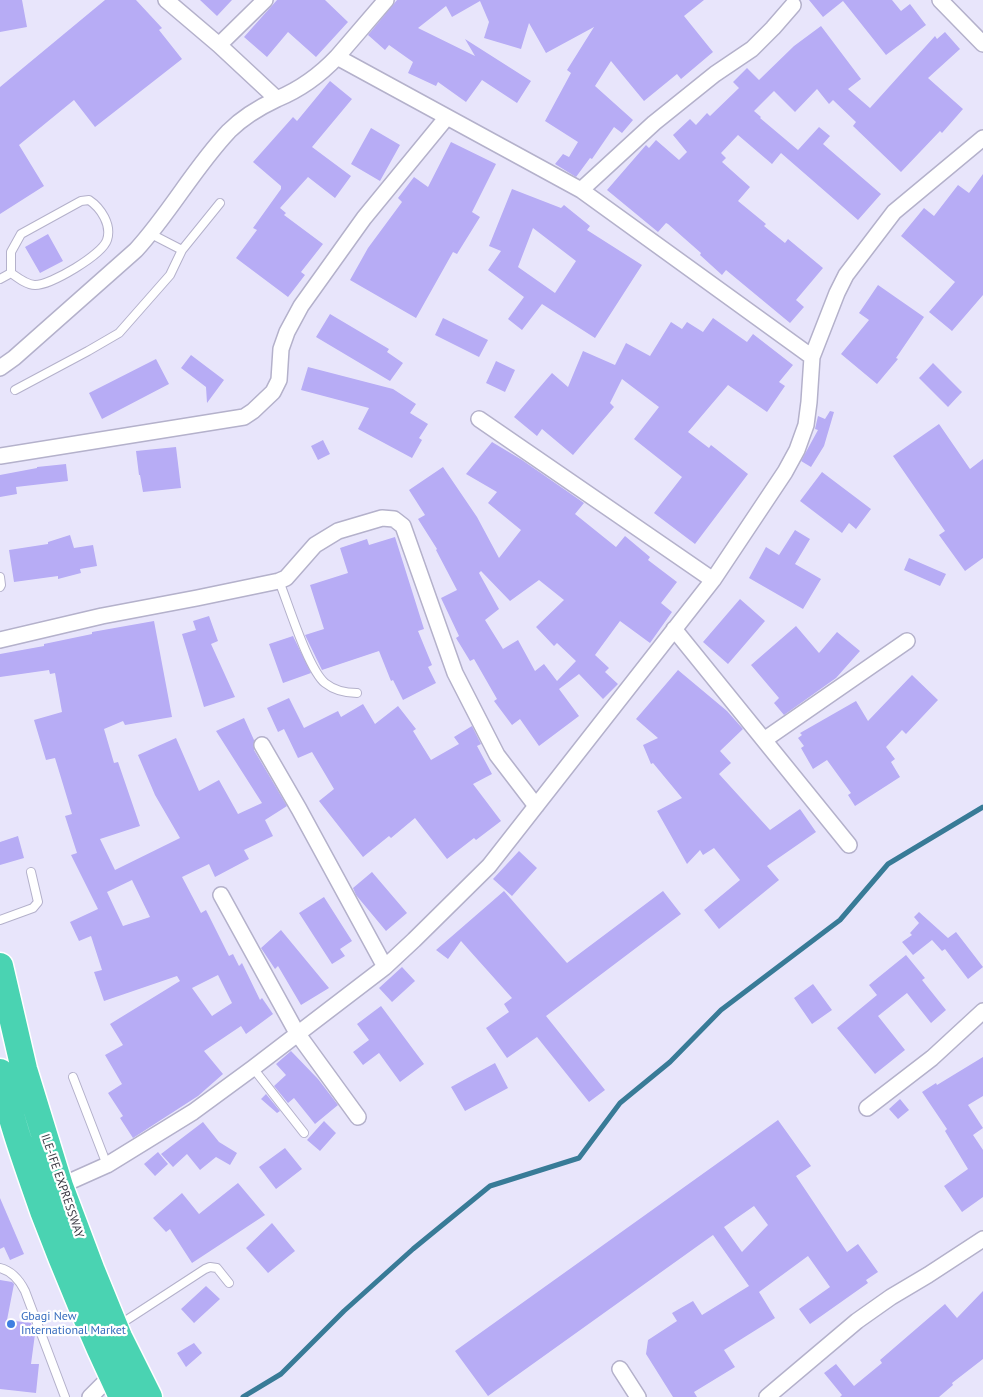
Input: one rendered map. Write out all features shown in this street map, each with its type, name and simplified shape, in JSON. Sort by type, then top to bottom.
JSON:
[{"type":"highway","name":"ILE-IFE EXPRESSWAY","points":[[0,966],[24,1069],[60,1186],[115,1328],[150,1397]]},
{"type":"highway","name":"ILE-IFE EXPRESSWAY","points":[[0,1072],[31,1176],[85,1317],[117,1386]]},
{"type":"street","points":[[166,0],[220,45],[277,99]]},
{"type":"street","points":[[220,45],[264,0]]},
{"type":"street","points":[[0,368],[121,265],[151,234],[230,130],[259,108],[297,90],[319,76],[386,0]]},
{"type":"street","points":[[940,0],[983,44]]},
{"type":"street","points":[[581,190],[654,123],[715,74],[752,49],[793,5]]},
{"type":"street","points":[[337,57],[581,190],[812,357]]},
{"type":"street","points":[[0,456],[244,417],[253,411],[273,392],[279,380],[281,349],[300,306],[364,218],[447,117]]},
{"type":"street","points":[[60,1186],[106,1165],[193,1112],[253,1068],[385,967],[489,866],[713,580],[785,472],[797,450],[806,425],[812,357],[837,293],[860,254],[894,212],[983,138]]},
{"type":"street","points":[[479,419],[713,580]]},
{"type":"street","points":[[0,640],[102,616],[279,581],[286,578],[315,545],[338,531],[382,518],[394,519],[403,526],[455,672],[497,755],[536,806]]},
{"type":"street","points":[[674,629],[849,845]]},
{"type":"street","points":[[764,740],[907,641]]},
{"type":"street","points":[[262,745],[385,967]]},
{"type":"street","points":[[221,895],[297,1033],[358,1117]]},
{"type":"street","points":[[866,1108],[932,1058],[983,1011]]},
{"type":"street","points":[[767,1397],[858,1321],[891,1297],[983,1239]]},
{"type":"street","points":[[620,1369],[638,1397]]},
{"type":"street","points":[[90,1397],[117,1386]]},
{"type":"lane","points":[[81,200],[89,200],[95,204],[104,217],[108,228],[107,242],[96,253],[78,267],[57,278],[34,285],[11,273],[11,252],[21,234],[81,200]]},
{"type":"lane","points":[[15,390],[88,352],[119,333],[170,274],[182,250],[220,203]]},
{"type":"lane","points":[[151,234],[182,250]]},
{"type":"lane","points":[[0,279],[11,273]]},
{"type":"lane","points":[[0,577],[0,587]]},
{"type":"lane","points":[[279,581],[310,662],[324,682],[340,692],[357,693]]},
{"type":"lane","points":[[0,920],[33,908],[38,902],[32,872]]},
{"type":"lane","points":[[253,1068],[304,1133]]},
{"type":"lane","points":[[73,1077],[106,1165]]},
{"type":"lane","points":[[115,1328],[204,1269],[210,1267],[217,1268],[230,1284]]},
{"type":"lane","points":[[0,1268],[5,1269],[20,1280],[64,1397]]},
{"type":"building","points":[[0,0],[22,0],[27,27],[0,32]]},
{"type":"building","points":[[105,0],[136,0],[162,28],[159,30],[182,59],[95,127],[74,100],[19,145],[44,186],[0,214],[0,87]]},
{"type":"building","points":[[200,0],[232,0],[217,16]]},
{"type":"building","points":[[277,0],[325,0],[348,22],[316,57],[288,32],[267,57],[244,37]]},
{"type":"building","points":[[397,0],[704,0],[684,16],[713,52],[681,79],[677,74],[644,101],[611,61],[595,86],[633,120],[622,133],[614,127],[592,159],[590,158],[576,177],[555,164],[563,154],[569,157],[578,142],[545,121],[571,73],[567,70],[594,27],[546,53],[529,23],[521,49],[484,38],[489,22],[480,1],[452,17],[446,6],[418,28],[475,56],[465,39],[531,81],[517,103],[482,80],[466,102],[438,82],[436,86],[408,73],[413,62],[389,45],[385,50],[368,35]]},
{"type":"building","points":[[809,0],[892,0],[901,11],[910,4],[926,25],[886,55],[843,1],[823,17]]},
{"type":"building","points":[[821,26],[861,79],[848,89],[870,108],[935,36],[937,39],[945,32],[960,49],[928,78],[963,109],[942,133],[940,131],[901,172],[853,126],[856,122],[833,100],[829,104],[817,89],[795,112],[774,91],[754,111],[798,150],[819,127],[830,136],[823,144],[881,194],[858,220],[781,153],[772,164],[738,135],[721,153],[726,158],[722,162],[750,187],[738,201],[766,224],[764,226],[785,243],[788,239],[823,268],[796,300],[804,307],[790,323],[726,270],[722,275],[700,255],[701,253],[668,224],[666,223],[658,232],[607,190],[646,145],[649,148],[656,140],[679,160],[687,152],[673,135],[690,119],[696,125],[707,113],[710,116],[739,88],[733,82],[747,68],[759,80],[794,46]]},
{"type":"building","points":[[330,81],[352,99],[312,147],[351,176],[335,198],[308,177],[280,208],[286,213],[284,215],[323,244],[301,272],[305,275],[288,297],[236,258],[257,230],[253,228],[281,189],[281,186],[253,162],[293,117],[297,121]]},
{"type":"building","points":[[371,128],[400,145],[380,181],[351,164]]},
{"type":"building","points":[[451,142],[496,164],[472,212],[480,217],[457,254],[453,252],[416,318],[350,280],[368,248],[402,202],[398,198],[414,177],[428,187]]},
{"type":"building","points":[[983,174],[983,295],[952,331],[929,312],[955,282],[901,236],[924,208],[934,216],[958,185],[969,193]]},
{"type":"building","points":[[512,189],[561,208],[564,205],[590,226],[587,230],[642,265],[595,338],[542,304],[522,330],[508,319],[524,297],[488,270],[501,251],[489,246]],"holes":[[[533,228],[576,261],[555,293],[518,267]]]},
{"type":"building","points":[[48,234],[63,261],[40,273],[25,247]]},
{"type":"building","points":[[878,285],[924,317],[896,358],[898,359],[877,384],[841,354],[869,320],[859,313]]},
{"type":"building","points":[[330,314],[389,349],[387,352],[403,363],[390,381],[316,337]]},
{"type":"building","points":[[443,318],[488,340],[479,357],[435,335]]},
{"type":"building","points":[[713,318],[747,342],[753,334],[793,365],[779,382],[785,386],[767,412],[728,385],[688,432],[709,448],[711,445],[748,474],[695,544],[654,513],[682,477],[634,439],[659,407],[622,379],[610,403],[614,407],[573,455],[542,429],[537,436],[514,417],[552,373],[568,387],[583,351],[615,365],[626,343],[650,356],[671,322],[682,329],[687,322],[703,332]]},
{"type":"building","points":[[191,355],[224,380],[207,403],[206,387],[181,368]]},
{"type":"building","points":[[156,359],[169,384],[102,419],[89,393]]},
{"type":"building","points":[[496,361],[515,370],[505,392],[486,383]]},
{"type":"building","points":[[933,363],[962,392],[948,407],[919,378]]},
{"type":"building","points":[[308,367],[393,389],[416,404],[410,413],[428,424],[419,438],[422,440],[412,458],[358,429],[369,408],[301,390]]},
{"type":"building","points":[[830,411],[834,412],[824,446],[811,467],[801,461],[818,430],[815,429],[818,416],[825,419]]},
{"type":"building","points":[[939,424],[970,469],[983,459],[983,558],[965,571],[939,535],[945,531],[893,456]]},
{"type":"building","points":[[323,440],[330,454],[318,460],[311,446]]},
{"type":"building","points":[[492,442],[522,460],[584,503],[575,514],[616,547],[625,536],[650,557],[648,560],[677,582],[661,603],[672,612],[650,643],[620,621],[595,655],[609,668],[605,672],[618,684],[603,699],[579,674],[559,689],[579,716],[539,746],[520,719],[512,725],[494,701],[497,699],[474,659],[470,661],[456,638],[459,636],[441,598],[457,590],[437,549],[418,519],[425,515],[409,490],[443,467],[477,517],[499,558],[521,530],[488,503],[497,492],[466,474]],"holes":[[[481,571],[510,601],[539,580],[564,600],[536,627],[554,646],[557,643],[576,661],[557,681],[544,664],[535,671],[518,640],[503,649],[485,620],[499,609],[479,573]]]},
{"type":"building","points":[[176,447],[181,488],[143,492],[136,451]]},
{"type":"building","points":[[66,464],[68,481],[16,487],[17,494],[0,497],[0,475],[37,467]]},
{"type":"building","points":[[822,472],[871,509],[856,529],[849,523],[842,533],[800,501]]},
{"type":"building","points":[[795,530],[810,539],[795,564],[821,579],[803,609],[749,578],[766,547],[779,555]]},
{"type":"building","points":[[70,535],[74,548],[93,545],[97,566],[80,569],[81,573],[58,579],[58,576],[14,582],[9,550],[48,544],[48,542]]},
{"type":"building","points":[[395,537],[424,629],[418,631],[432,665],[428,667],[436,683],[403,700],[393,680],[391,681],[379,651],[322,670],[305,635],[324,629],[310,585],[348,573],[340,548],[367,539],[369,545]]},
{"type":"building","points":[[909,558],[946,574],[940,586],[904,570]]},
{"type":"building","points":[[740,599],[765,621],[728,664],[703,642]]},
{"type":"building","points":[[209,616],[218,641],[211,644],[235,697],[204,707],[182,634],[196,630],[193,621]]},
{"type":"building","points":[[154,621],[172,717],[125,725],[123,721],[104,729],[114,763],[118,762],[140,826],[100,839],[115,870],[180,838],[155,795],[138,755],[176,738],[199,791],[219,780],[238,814],[262,803],[216,731],[244,718],[254,740],[254,750],[287,806],[265,820],[273,836],[244,850],[249,859],[215,877],[209,864],[182,877],[201,913],[206,910],[229,956],[233,954],[239,966],[242,963],[260,1000],[262,998],[273,1014],[246,1034],[241,1026],[204,1051],[223,1074],[198,1096],[133,1138],[120,1118],[123,1116],[108,1093],[122,1084],[105,1055],[123,1045],[110,1024],[180,981],[177,976],[104,1001],[94,972],[102,970],[91,936],[79,941],[70,922],[98,909],[71,855],[77,853],[65,816],[72,814],[55,758],[46,760],[34,720],[62,712],[55,673],[50,674],[49,670],[0,677],[0,654],[44,646],[44,644],[92,634],[92,632]],"holes":[[[132,880],[150,917],[123,926],[107,892]],[[218,975],[232,1003],[212,1016],[192,988]]]},
{"type":"building","points":[[796,626],[819,653],[837,632],[860,651],[836,678],[784,715],[774,703],[779,698],[751,665]]},
{"type":"building","points":[[293,636],[311,673],[283,683],[269,644]]},
{"type":"building","points":[[678,670],[727,711],[743,729],[720,751],[731,763],[719,774],[770,830],[800,809],[816,832],[767,866],[779,880],[719,929],[704,910],[740,880],[714,848],[703,855],[700,850],[687,864],[657,811],[682,798],[653,763],[651,764],[643,745],[658,738],[636,719]]},
{"type":"building","points":[[912,675],[938,700],[906,734],[902,730],[886,747],[895,759],[891,762],[900,777],[855,806],[848,795],[851,793],[827,760],[813,769],[801,748],[804,746],[798,738],[802,735],[800,733],[856,701],[868,721]]},
{"type":"building","points":[[289,698],[304,728],[338,711],[341,717],[363,704],[375,724],[398,706],[416,729],[413,731],[431,760],[459,744],[454,737],[472,726],[481,744],[477,746],[492,774],[473,784],[501,821],[476,840],[474,838],[447,859],[415,818],[391,838],[389,836],[363,857],[319,801],[334,789],[312,752],[298,758],[284,729],[278,732],[267,708]]},
{"type":"building","points":[[18,836],[24,858],[0,865],[0,842]]},
{"type":"building","points":[[519,851],[537,868],[512,896],[493,879]]},
{"type":"building","points":[[372,872],[407,913],[386,931],[356,895],[353,888]]},
{"type":"building","points":[[504,891],[567,963],[663,891],[681,914],[546,1016],[605,1090],[589,1102],[537,1037],[507,1058],[486,1028],[509,1012],[504,1004],[512,998],[461,941],[448,959],[436,950]]},
{"type":"building","points":[[324,897],[352,941],[340,949],[345,956],[332,964],[299,913]]},
{"type":"building","points":[[919,912],[948,938],[956,932],[983,967],[968,979],[945,949],[942,951],[932,940],[913,955],[902,942],[912,935],[910,933],[919,923],[914,917]]},
{"type":"building","points":[[281,930],[329,988],[301,1005],[278,966],[275,969],[261,948]]},
{"type":"building","points":[[906,955],[925,978],[922,980],[946,1010],[931,1023],[907,993],[878,1016],[905,1050],[875,1074],[837,1028],[877,995],[869,985]]},
{"type":"building","points":[[402,967],[415,981],[392,1002],[379,988]]},
{"type":"building","points":[[813,984],[832,1010],[812,1024],[794,998]]},
{"type":"building","points":[[381,1006],[424,1064],[400,1082],[379,1053],[363,1065],[353,1052],[369,1040],[357,1024]]},
{"type":"building","points":[[291,1051],[318,1079],[338,1105],[315,1124],[294,1098],[288,1103],[274,1086],[286,1075],[276,1064]]},
{"type":"building","points":[[983,1057],[983,1096],[968,1105],[983,1128],[973,1135],[983,1150],[983,1197],[962,1212],[944,1186],[968,1169],[945,1131],[947,1129],[922,1092]]},
{"type":"building","points":[[495,1063],[508,1088],[465,1111],[451,1087]]},
{"type":"building","points":[[266,1094],[280,1111],[277,1113],[261,1099]]},
{"type":"building","points":[[900,1099],[909,1110],[898,1119],[889,1109]]},
{"type":"building","points":[[778,1120],[811,1166],[796,1176],[847,1252],[858,1244],[878,1272],[866,1280],[868,1283],[810,1324],[799,1309],[830,1287],[808,1256],[759,1292],[775,1318],[724,1350],[735,1367],[694,1392],[697,1397],[673,1397],[646,1354],[648,1340],[677,1321],[672,1313],[693,1301],[702,1315],[749,1286],[713,1235],[488,1396],[455,1351]],"holes":[[[754,1206],[768,1225],[742,1252],[724,1227]]]},
{"type":"building","points":[[324,1121],[336,1133],[320,1151],[307,1140]]},
{"type":"building","points":[[203,1122],[219,1142],[237,1153],[230,1165],[216,1157],[200,1170],[187,1154],[173,1167],[161,1154]]},
{"type":"building","points":[[285,1148],[302,1169],[276,1189],[259,1167]]},
{"type":"building","points":[[158,1152],[168,1164],[155,1176],[144,1164]]},
{"type":"building","points":[[238,1183],[265,1215],[192,1263],[170,1229],[166,1232],[153,1218],[182,1193],[199,1214]]},
{"type":"building","points":[[0,1198],[24,1254],[10,1260],[4,1247],[0,1249]]},
{"type":"building","points":[[272,1223],[295,1251],[268,1273],[246,1248]]},
{"type":"building","name":"Gbagi New International Market","points":[[0,1280],[14,1284],[7,1320],[31,1323],[35,1334],[31,1364],[39,1364],[36,1393],[0,1389]]},
{"type":"building","points":[[206,1286],[220,1299],[194,1323],[181,1309]]},
{"type":"building","points":[[983,1291],[983,1359],[952,1383],[953,1385],[939,1397],[840,1397],[842,1395],[824,1373],[836,1364],[854,1386],[882,1363],[880,1360],[945,1304],[957,1318]]},
{"type":"building","points":[[194,1343],[202,1353],[186,1367],[177,1353]]},
{"type":"waterway","points":[[243,1397],[281,1374],[344,1311],[413,1249],[490,1186],[579,1158],[620,1103],[670,1062],[721,1010],[840,920],[888,864],[983,807]]},
{"type":"place","name":"Gbagi New International Market","points":[[11,1324]]}]
